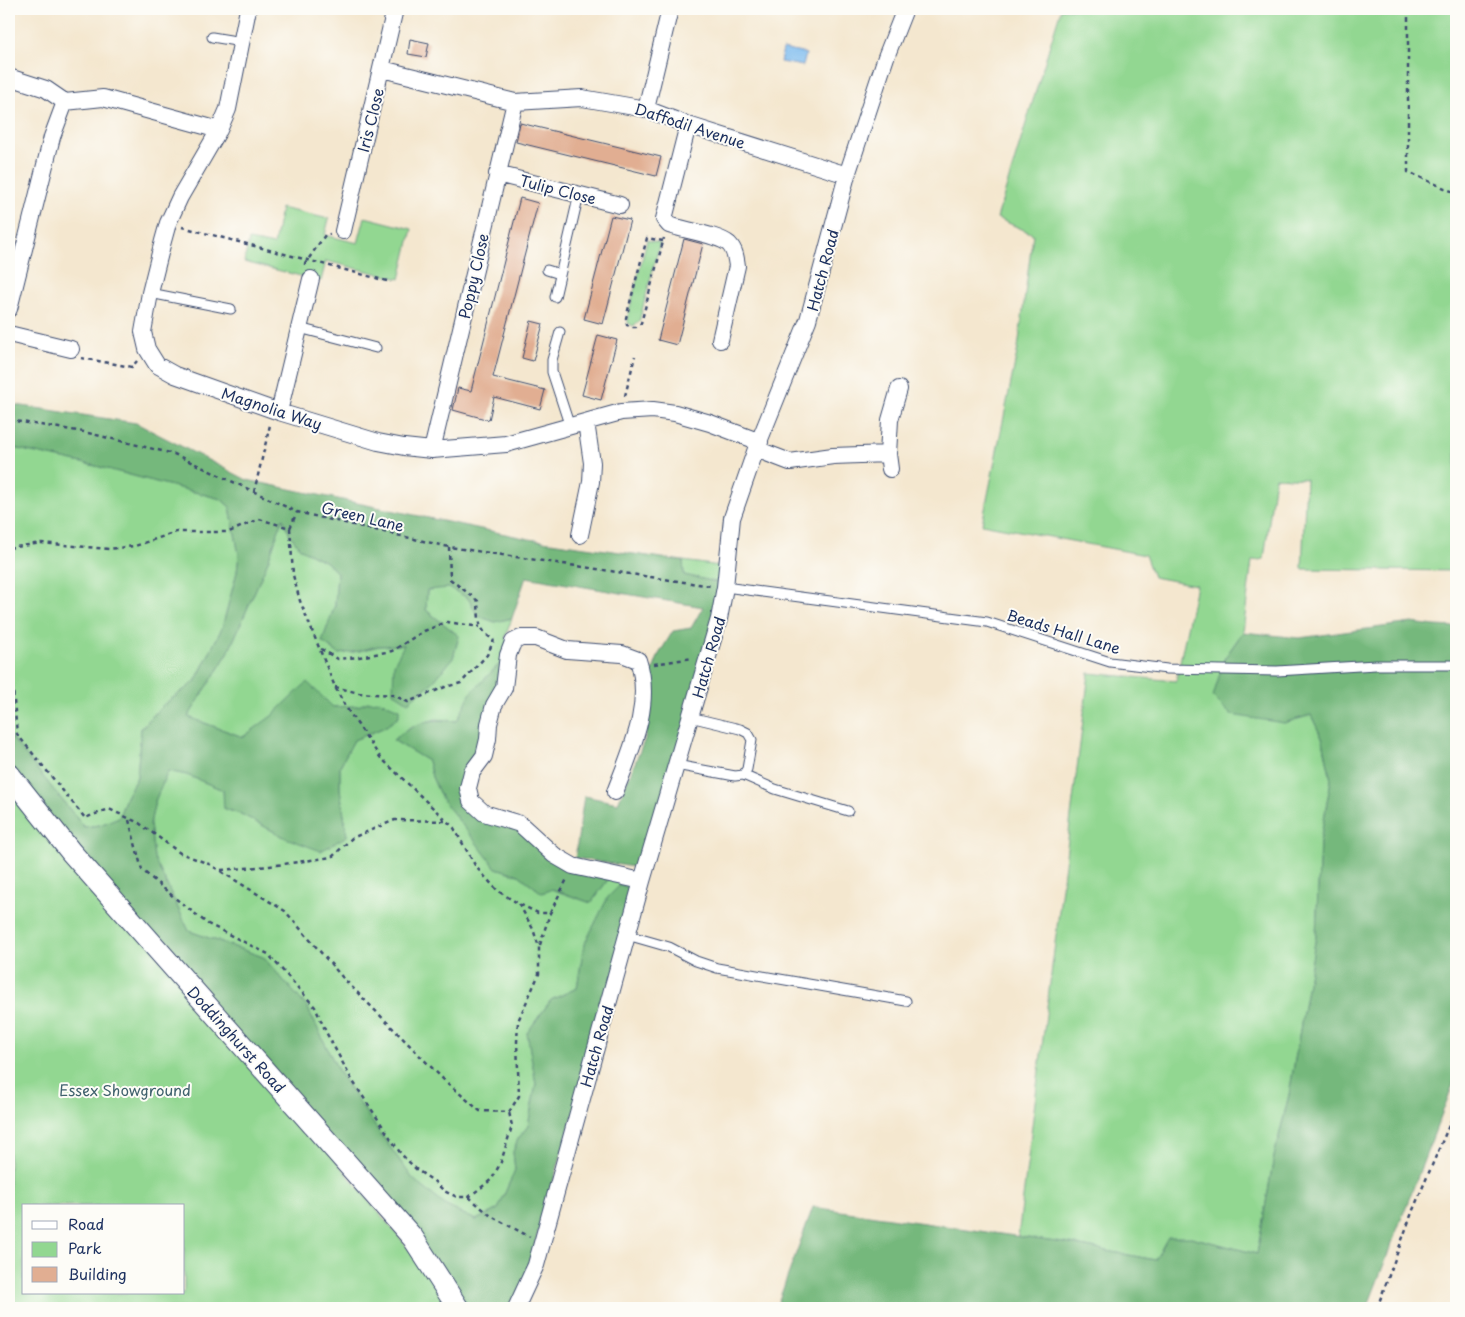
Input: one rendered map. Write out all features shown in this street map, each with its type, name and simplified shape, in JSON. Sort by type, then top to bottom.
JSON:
[{"type":"street","points":[[147,350],[143,332],[150,292],[168,223],[180,197],[219,130],[228,109],[248,9]]},
{"type":"street","name":"Iris Close","points":[[343,231],[395,9]]},
{"type":"street","points":[[646,108],[670,9]]},
{"type":"street","name":"Hatch Road","points":[[516,1308],[536,1265],[642,881],[719,619],[725,588],[732,518],[758,445],[808,320],[847,175],[883,65],[905,9]]},
{"type":"street","name":"Daffodil Avenue","points":[[382,69],[515,102],[582,98],[646,108],[688,125],[847,175]]},
{"type":"street","points":[[9,78],[46,89],[64,102],[103,98],[219,130]]},
{"type":"street","points":[[9,309],[52,137],[64,102]]},
{"type":"street","name":"Poppy Close","points":[[432,450],[515,102]]},
{"type":"street","points":[[688,125],[664,219],[668,225],[719,238],[729,244],[735,254],[737,266],[720,340]]},
{"type":"street","name":"Tulip Close","points":[[497,174],[620,205]]},
{"type":"street","points":[[276,411],[311,279]]},
{"type":"street","points":[[9,334],[71,349]]},
{"type":"street","name":"Magnolia Way","points":[[147,350],[158,365],[175,375],[276,411],[378,442],[432,450],[506,444],[570,428],[621,412],[652,410],[675,413],[710,423],[790,462],[834,456],[889,462],[890,420],[899,389]]},
{"type":"street","points":[[580,535],[591,482],[592,463],[586,422]]},
{"type":"street","points":[[615,792],[630,753],[642,711],[642,673],[638,660],[622,654],[567,650],[536,638],[521,638],[513,642],[508,655],[504,688],[494,706],[488,724],[488,739],[484,756],[472,772],[468,788],[471,801],[484,813],[520,824],[554,855],[573,866],[642,881]]},
{"type":"street","name":"Doddinghurst Road","points":[[9,774],[71,852],[413,1238],[458,1308]]},
{"type":"lane","points":[[212,37],[242,42]]},
{"type":"lane","points":[[555,297],[579,194]]},
{"type":"lane","points":[[547,270],[560,274]]},
{"type":"lane","points":[[150,292],[231,309]]},
{"type":"lane","points":[[299,328],[376,348]]},
{"type":"lane","points":[[560,332],[552,360],[552,372],[570,428]]},
{"type":"lane","name":"Beads Hall Lane","points":[[725,588],[987,622],[1110,662],[1167,669],[1277,671],[1376,665],[1456,665]]},
{"type":"lane","points":[[690,717],[740,729],[748,734],[752,740],[743,775]]},
{"type":"lane","points":[[676,765],[725,775],[743,775],[775,789],[848,811]]},
{"type":"lane","points":[[628,935],[669,947],[696,961],[717,968],[906,1001]]},
{"type":"path","points":[[1408,9],[1408,172],[1456,193]]},
{"type":"path","points":[[168,223],[391,282]]},
{"type":"path","points":[[663,241],[647,238],[626,318],[627,324],[630,326],[636,327],[641,323],[668,225]]},
{"type":"path","points":[[311,279],[305,264],[307,260],[325,235],[343,231]]},
{"type":"path","points":[[71,349],[73,357],[132,367],[147,350]]},
{"type":"path","points":[[621,412],[635,356]]},
{"type":"path","points":[[254,492],[276,411]]},
{"type":"path","name":"Green Lane","points":[[9,420],[84,432],[174,454],[297,512],[449,547],[725,588]]},
{"type":"path","points":[[297,512],[290,528],[293,575],[300,602],[345,706],[380,758],[454,828],[476,867],[498,891],[538,913],[550,913]]},
{"type":"path","points":[[9,548],[41,544],[109,550],[135,546],[176,532],[229,532],[259,519],[290,528]]},
{"type":"path","points":[[449,547],[450,579],[478,601],[480,628],[486,636],[511,648]]},
{"type":"path","points":[[320,648],[338,659],[359,657],[392,651],[424,631],[447,622],[480,628]]},
{"type":"path","points":[[336,687],[359,693],[393,695],[408,702],[445,687],[461,683],[486,655],[494,640]]},
{"type":"path","points":[[9,644],[16,734],[85,818],[109,810],[139,823],[180,853],[209,864],[286,911],[343,978],[480,1111],[509,1112]]},
{"type":"path","points":[[640,666],[699,658]]},
{"type":"path","points":[[129,820],[142,870],[208,924],[268,954],[314,1007],[352,1080],[402,1154],[417,1170],[436,1182],[444,1191],[457,1197],[469,1197],[492,1179],[501,1162],[512,1126],[509,1112],[520,1096],[517,1042],[518,1021],[539,974],[539,946],[550,913],[573,866]]},
{"type":"path","points":[[219,870],[270,866],[332,857],[352,838],[395,820],[446,821]]},
{"type":"path","points":[[519,904],[533,929],[539,946]]},
{"type":"path","points":[[1377,1308],[1413,1210],[1456,1108]]},
{"type":"path","points":[[469,1197],[491,1216],[542,1243]]},
{"type":"green space","points":[[1061,9],[1456,9],[1456,571],[1302,569],[1306,479],[1275,477],[1264,559],[1252,561],[1243,632],[1224,659],[1284,723],[1311,715],[1323,740],[1331,780],[1320,842],[1316,936],[1289,1095],[1274,1157],[1257,1254],[1191,1237],[1155,1260],[1070,1244],[1018,1237],[1089,673],[1176,681],[1196,585],[1153,577],[1145,555],[982,524],[1018,348],[1033,234],[997,218]]},
{"type":"green space","points":[[281,208],[329,219],[325,235],[358,243],[365,217],[412,229],[400,279],[326,261],[321,281],[244,262],[249,240],[274,245]]},
{"type":"green space","points":[[647,240],[660,243],[639,322],[633,326],[628,323],[628,315]]},
{"type":"green space","points":[[9,404],[136,423],[247,480],[529,539],[683,561],[684,575],[725,584],[646,869],[575,858],[584,796],[618,803],[645,739],[650,678],[659,654],[673,631],[691,628],[703,607],[526,577],[512,618],[495,622],[478,616],[468,598],[449,588],[427,590],[426,610],[459,636],[453,658],[433,682],[408,702],[393,692],[394,664],[404,645],[378,646],[339,654],[322,642],[335,605],[337,573],[328,563],[301,549],[290,535],[283,518],[268,561],[228,653],[188,717],[243,737],[273,715],[307,682],[333,707],[358,706],[368,702],[380,701],[399,709],[399,717],[385,727],[354,740],[340,766],[340,789],[347,836],[321,851],[286,838],[241,814],[224,809],[223,790],[187,775],[168,771],[155,801],[150,824],[154,858],[189,931],[263,957],[307,1007],[340,1074],[413,1179],[446,1206],[476,1220],[498,1209],[515,1170],[513,1152],[518,1139],[528,1126],[536,1084],[527,1033],[551,1000],[577,988],[584,945],[608,897],[620,885],[639,891],[516,1308],[458,1308],[413,1238],[9,774],[9,724],[10,736],[84,827],[100,825],[119,817],[126,797],[137,777],[141,729],[163,705],[195,682],[222,628],[237,572],[239,555],[230,507],[221,499],[96,466],[9,447]]},
{"type":"green space","points":[[9,447],[96,466],[221,499],[230,507],[239,555],[237,572],[222,628],[195,682],[163,705],[141,728],[137,777],[126,797],[119,817],[100,825],[84,827],[10,736]]},
{"type":"green space","points":[[283,518],[290,535],[301,549],[328,563],[337,573],[335,605],[322,642],[339,654],[379,646],[405,645],[433,682],[453,658],[459,636],[426,610],[427,590],[449,587],[468,598],[478,616],[495,622],[512,618],[505,638],[513,644],[508,655],[471,694],[457,721],[436,719],[410,727],[393,740],[428,761],[432,777],[441,797],[496,868],[519,875],[542,893],[551,889],[591,903],[612,874],[642,881],[584,945],[577,988],[551,1000],[527,1033],[536,1084],[528,1126],[518,1139],[513,1152],[515,1170],[498,1209],[476,1220],[446,1206],[413,1179],[340,1074],[307,1007],[263,957],[189,931],[154,858],[150,824],[155,801],[168,771],[187,775],[223,790],[225,809],[241,814],[286,838],[347,836],[340,789],[340,766],[354,740],[385,727],[368,702],[358,706],[333,707],[273,716],[243,737],[188,717],[228,653],[268,561]]},
{"type":"green space","points":[[683,561],[727,567],[725,584],[684,575]]},
{"type":"green space","points":[[1412,623],[1456,627],[1456,1077],[1367,1308],[776,1308],[813,1207],[1070,1244],[1155,1260],[1168,1237],[1191,1237],[1257,1254],[1274,1157],[1289,1095],[1316,936],[1320,842],[1331,780],[1323,740],[1311,715],[1284,723],[1231,715],[1213,697],[1224,659],[1243,632],[1299,638]]},
{"type":"green space","points":[[508,655],[471,801],[520,824],[554,855],[612,874],[591,903],[552,889],[542,893],[519,875],[496,868],[442,799],[432,777],[428,761],[393,740],[416,725],[438,720],[457,721],[470,694]]},
{"type":"green space","name":"Essex Showground","points":[[9,774],[214,1014],[458,1308],[9,1308]]},
{"type":"water","points":[[783,49],[806,54],[803,66],[780,62]]},
{"type":"building","points":[[410,39],[429,43],[426,57],[408,54]]},
{"type":"building","points":[[520,123],[661,157],[656,176],[516,142]]},
{"type":"building","points":[[520,198],[538,203],[493,377],[545,390],[540,409],[494,397],[489,420],[453,410],[458,388],[471,391]]},
{"type":"building","points":[[611,216],[630,220],[603,324],[584,319]]},
{"type":"building","points":[[684,239],[703,244],[677,345],[658,340]]},
{"type":"building","points":[[531,321],[543,324],[533,361],[522,358]]},
{"type":"building","points":[[598,335],[617,340],[601,400],[582,395]]}]
